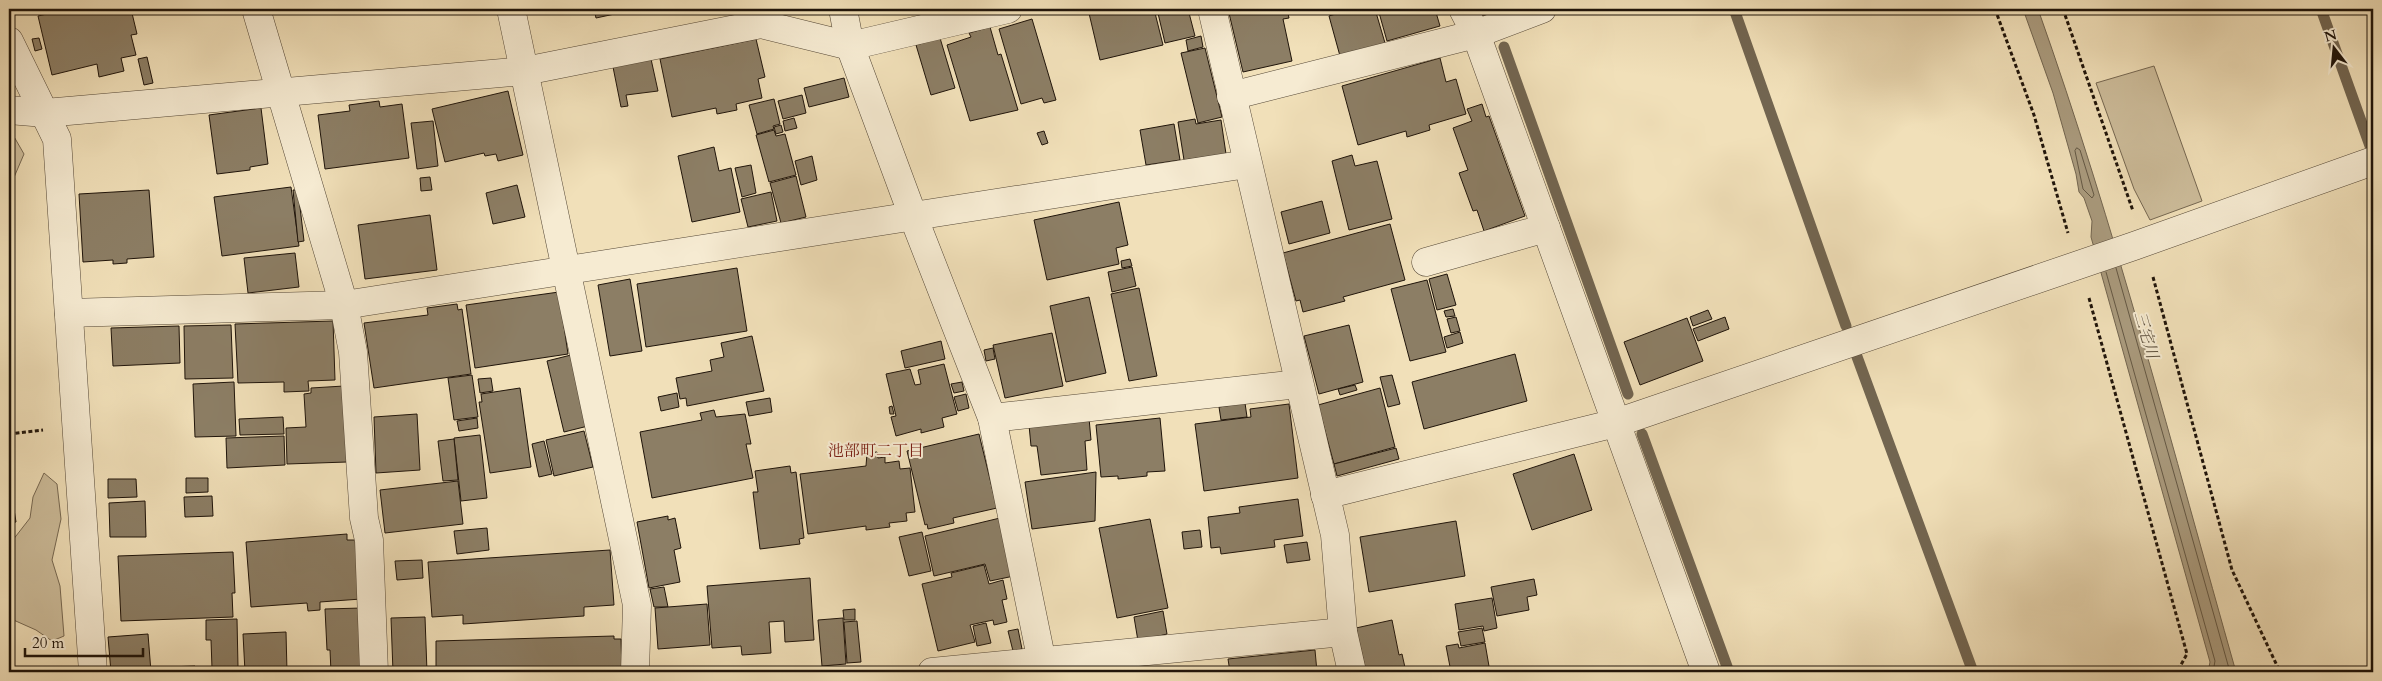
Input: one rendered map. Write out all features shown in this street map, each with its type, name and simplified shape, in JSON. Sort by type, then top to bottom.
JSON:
[{"type":"street","points":[[256,9],[344,305],[353,352],[364,518],[369,540],[374,672]]},
{"type":"street","points":[[511,9],[568,270],[637,606],[634,672]]},
{"type":"street","points":[[843,9],[850,46],[913,216],[992,418],[1043,667]]},
{"type":"street","points":[[9,110],[45,113],[525,71],[761,24],[850,46],[1008,9]]},
{"type":"street","points":[[1212,9],[1246,164],[1335,535],[1343,632],[1352,672]]},
{"type":"street","points":[[1463,9],[1476,34],[1706,672]]},
{"type":"street","points":[[1231,96],[1476,34],[1542,9]]},
{"type":"street","points":[[9,41],[57,139],[93,672]]},
{"type":"street","points":[[1325,495],[1616,423],[2139,244],[2373,161]]},
{"type":"street","points":[[69,313],[344,305],[1246,164]]},
{"type":"street","points":[[1426,262],[1546,228]]},
{"type":"street","points":[[992,418],[1298,384]]},
{"type":"street","points":[[932,672],[1043,667],[1343,632]]},
{"type":"path","points":[[1995,9],[2034,116],[2080,263],[2187,654],[2177,672]]},
{"type":"path","points":[[2063,9],[2139,244],[2232,570],[2280,672]]},
{"type":"shaded area","points":[[2154,66],[2202,201],[2150,220],[2134,189],[2096,83]]},
{"type":"shaded area","points":[[9,128],[24,154],[9,189]]},
{"type":"shaded area","points":[[44,473],[57,484],[61,519],[52,560],[60,586],[64,636],[52,641],[36,630],[9,618],[9,545],[30,518],[33,497]]},
{"type":"water","points":[[2023,9],[2038,9],[2093,173],[2236,672],[2208,672],[2210,662],[2091,237],[2092,221],[2084,198],[2079,192],[2076,174],[2053,93]]},
{"type":"building","points":[[69,9],[131,9],[137,34],[131,35],[136,55],[121,58],[124,71],[99,77],[97,64],[52,75],[38,16]]},
{"type":"building","points":[[594,9],[638,9],[596,18]]},
{"type":"building","points":[[743,9],[758,9],[758,10],[744,14]]},
{"type":"building","points":[[1088,9],[1154,9],[1163,45],[1100,60]]},
{"type":"building","points":[[1157,9],[1188,9],[1195,36],[1165,43]]},
{"type":"building","points":[[1228,9],[1287,9],[1289,18],[1283,19],[1292,61],[1243,72]]},
{"type":"building","points":[[1341,9],[1375,9],[1385,43],[1340,56],[1329,16],[1342,12]]},
{"type":"building","points":[[1378,9],[1435,9],[1440,26],[1387,41]]},
{"type":"building","points":[[1032,19],[1056,100],[1044,103],[1042,98],[1021,104],[999,29]]},
{"type":"building","points":[[990,27],[998,55],[1001,54],[1018,110],[970,121],[947,45],[971,37],[969,33]]},
{"type":"building","points":[[1201,36],[1203,47],[1188,51],[1186,40]]},
{"type":"building","points":[[39,38],[42,49],[35,51],[32,39]]},
{"type":"building","points":[[940,38],[955,88],[931,95],[916,45]]},
{"type":"building","points":[[756,39],[765,77],[758,79],[762,98],[736,104],[737,110],[717,114],[716,108],[672,117],[660,59]]},
{"type":"building","points":[[1205,48],[1222,117],[1198,123],[1181,53]]},
{"type":"building","points":[[147,57],[153,83],[144,85],[138,59]]},
{"type":"building","points":[[1440,58],[1446,82],[1456,79],[1466,114],[1429,125],[1430,130],[1407,137],[1406,131],[1358,145],[1342,86]]},
{"type":"building","points":[[651,59],[658,91],[626,95],[628,106],[621,107],[613,67]]},
{"type":"building","points":[[844,78],[849,97],[809,107],[804,88]]},
{"type":"building","points":[[508,91],[523,155],[498,161],[496,154],[485,156],[484,153],[445,162],[432,109]]},
{"type":"building","points":[[802,95],[806,113],[783,119],[778,101]]},
{"type":"building","points":[[774,99],[780,124],[773,126],[774,129],[757,134],[749,105]]},
{"type":"building","points":[[379,101],[380,107],[402,104],[409,158],[325,169],[318,115],[350,111],[349,105]]},
{"type":"building","points":[[1482,104],[1486,117],[1489,116],[1525,216],[1484,231],[1477,210],[1473,211],[1459,173],[1468,170],[1453,128],[1472,121],[1467,109]]},
{"type":"building","points":[[261,108],[268,164],[250,167],[250,170],[217,174],[209,115]]},
{"type":"building","points":[[794,118],[797,128],[785,131],[783,121]]},
{"type":"building","points":[[1195,119],[1196,124],[1221,120],[1226,154],[1184,160],[1178,122]]},
{"type":"building","points":[[433,121],[438,166],[417,169],[411,123]]},
{"type":"building","points":[[1174,124],[1180,160],[1146,165],[1140,130]]},
{"type":"building","points":[[781,125],[783,132],[776,134],[774,127]]},
{"type":"building","points":[[774,130],[776,136],[785,134],[796,175],[769,182],[756,135]]},
{"type":"building","points":[[1044,131],[1048,143],[1042,145],[1037,133]]},
{"type":"building","points":[[714,147],[719,171],[731,168],[740,212],[692,222],[678,156]]},
{"type":"building","points":[[1352,155],[1355,166],[1377,161],[1392,219],[1349,230],[1332,161]]},
{"type":"building","points":[[812,156],[817,180],[801,185],[795,161]]},
{"type":"building","points":[[751,165],[756,193],[742,197],[735,168]]},
{"type":"building","points":[[796,176],[806,217],[781,223],[770,183]]},
{"type":"building","points":[[430,177],[432,190],[421,191],[420,178]]},
{"type":"building","points":[[517,185],[525,217],[493,224],[486,193]]},
{"type":"building","points":[[291,187],[299,246],[222,256],[214,197]]},
{"type":"building","points":[[149,190],[154,257],[127,259],[127,263],[113,264],[113,260],[83,262],[79,194]]},
{"type":"building","points":[[293,190],[298,190],[304,241],[298,242]]},
{"type":"building","points":[[771,192],[777,221],[748,227],[741,199]]},
{"type":"building","points":[[1322,201],[1330,233],[1289,244],[1281,212]]},
{"type":"building","points":[[1119,202],[1128,245],[1116,248],[1119,264],[1047,280],[1034,220]]},
{"type":"building","points":[[430,215],[437,270],[365,279],[358,225]]},
{"type":"building","points":[[1390,224],[1405,280],[1343,297],[1345,301],[1303,312],[1300,300],[1296,301],[1283,253]]},
{"type":"building","points":[[295,253],[299,287],[248,293],[244,258]]},
{"type":"building","points":[[1130,259],[1132,266],[1122,268],[1121,261]]},
{"type":"building","points":[[1132,267],[1136,286],[1112,292],[1108,272]]},
{"type":"building","points":[[737,268],[747,331],[646,347],[637,284]]},
{"type":"building","points":[[1447,274],[1456,305],[1437,310],[1429,279]]},
{"type":"building","points":[[630,279],[642,351],[610,356],[598,285]]},
{"type":"building","points":[[1427,280],[1446,352],[1410,361],[1391,289]]},
{"type":"building","points":[[1139,288],[1157,376],[1129,381],[1111,294]]},
{"type":"building","points":[[559,292],[568,354],[475,368],[466,305]]},
{"type":"building","points":[[1089,297],[1106,373],[1066,382],[1050,306]]},
{"type":"building","points":[[457,304],[458,310],[462,309],[471,374],[374,388],[364,323],[428,315],[427,308]]},
{"type":"building","points":[[1453,309],[1455,316],[1446,317],[1444,311]]},
{"type":"building","points":[[1708,310],[1712,319],[1693,326],[1690,317]]},
{"type":"building","points":[[1456,317],[1460,331],[1451,333],[1447,319]]},
{"type":"building","points":[[1725,317],[1729,329],[1698,341],[1693,329]]},
{"type":"building","points":[[1687,318],[1703,361],[1640,385],[1624,342]]},
{"type":"building","points":[[333,321],[335,380],[308,381],[309,391],[284,392],[284,382],[238,383],[235,324]]},
{"type":"building","points":[[231,325],[233,378],[185,379],[184,326]]},
{"type":"building","points":[[1349,325],[1363,382],[1319,394],[1304,336]]},
{"type":"building","points":[[179,326],[180,363],[113,366],[111,328]]},
{"type":"building","points":[[1460,332],[1463,343],[1447,348],[1444,337]]},
{"type":"building","points":[[1052,333],[1063,386],[1005,398],[993,345]]},
{"type":"building","points":[[752,336],[764,391],[687,406],[686,398],[680,399],[676,378],[712,371],[710,360],[724,357],[721,343]]},
{"type":"building","points":[[941,341],[945,359],[905,368],[901,351]]},
{"type":"building","points":[[993,348],[995,359],[986,361],[984,350]]},
{"type":"building","points":[[575,354],[592,425],[564,432],[547,361]]},
{"type":"building","points":[[1515,354],[1527,401],[1424,429],[1412,382]]},
{"type":"building","points":[[944,364],[957,414],[942,418],[944,427],[921,433],[921,429],[896,436],[891,417],[896,416],[886,374],[910,369],[915,385],[921,384],[918,370]]},
{"type":"building","points":[[472,375],[478,417],[454,420],[448,378]]},
{"type":"building","points":[[1392,375],[1400,404],[1388,407],[1380,377]]},
{"type":"building","points":[[491,378],[493,391],[480,393],[478,379]]},
{"type":"building","points":[[234,382],[236,436],[195,437],[193,384]]},
{"type":"building","points":[[962,382],[964,391],[954,393],[951,384]]},
{"type":"building","points":[[1355,385],[1357,390],[1340,395],[1338,389]]},
{"type":"building","points":[[344,386],[347,462],[287,464],[286,428],[306,427],[304,394],[311,393],[311,388]]},
{"type":"building","points":[[520,388],[531,467],[490,473],[479,402],[482,402],[481,394]]},
{"type":"building","points":[[1380,388],[1395,447],[1334,464],[1318,405]]},
{"type":"building","points":[[677,393],[679,407],[661,411],[658,397]]},
{"type":"building","points":[[966,394],[969,408],[958,411],[954,397]]},
{"type":"building","points":[[770,398],[772,412],[749,416],[746,402]]},
{"type":"building","points":[[1245,403],[1247,417],[1221,420],[1219,407]]},
{"type":"building","points":[[1289,404],[1298,478],[1204,491],[1195,424],[1251,417],[1250,409]]},
{"type":"building","points":[[892,406],[894,414],[890,414],[889,407]]},
{"type":"building","points":[[714,410],[716,417],[745,414],[751,444],[746,444],[753,478],[652,498],[640,432],[702,420],[700,413]]},
{"type":"building","points":[[417,414],[420,470],[376,473],[374,417]]},
{"type":"building","points":[[283,417],[284,434],[240,435],[239,419]]},
{"type":"building","points":[[477,418],[478,428],[459,431],[457,421]]},
{"type":"building","points":[[1089,418],[1091,440],[1085,441],[1087,470],[1041,475],[1037,446],[1031,446],[1029,425]]},
{"type":"building","points":[[1160,418],[1165,471],[1147,472],[1147,476],[1118,479],[1118,476],[1101,477],[1096,425]]},
{"type":"building","points":[[584,431],[593,467],[554,476],[546,440]]},
{"type":"building","points":[[979,434],[997,508],[953,518],[954,523],[928,529],[927,524],[925,525],[907,451]]},
{"type":"building","points":[[480,435],[487,498],[461,501],[454,438]]},
{"type":"building","points":[[284,436],[285,465],[227,468],[226,438]]},
{"type":"building","points":[[454,439],[458,480],[443,481],[438,441]]},
{"type":"building","points":[[544,441],[552,474],[539,477],[532,444]]},
{"type":"building","points":[[1396,448],[1399,459],[1337,476],[1334,464]]},
{"type":"building","points":[[877,452],[878,458],[885,457],[885,463],[899,461],[900,469],[910,468],[915,512],[906,513],[907,521],[889,523],[890,527],[866,530],[866,526],[808,534],[800,474],[866,466],[867,453]]},
{"type":"building","points":[[1574,454],[1592,510],[1532,530],[1513,474]]},
{"type":"building","points":[[790,466],[791,473],[796,472],[804,538],[799,539],[800,544],[760,549],[753,492],[758,492],[755,471]]},
{"type":"building","points":[[1096,472],[1095,521],[1032,529],[1025,482]]},
{"type":"building","points":[[186,478],[208,478],[208,492],[186,493]]},
{"type":"building","points":[[108,479],[136,479],[137,497],[108,498]]},
{"type":"building","points":[[458,481],[463,524],[385,533],[380,490]]},
{"type":"building","points":[[212,496],[213,516],[185,517],[184,497]]},
{"type":"building","points":[[1298,499],[1303,536],[1274,540],[1275,547],[1221,554],[1220,547],[1211,548],[1208,517],[1240,513],[1239,507]]},
{"type":"building","points":[[145,501],[146,537],[110,537],[109,503]]},
{"type":"building","points":[[9,503],[13,503],[16,522],[9,523]]},
{"type":"building","points":[[668,516],[668,520],[675,518],[681,548],[674,550],[680,582],[649,588],[637,522]]},
{"type":"building","points":[[1000,518],[1014,576],[990,581],[985,564],[934,576],[925,536]]},
{"type":"building","points":[[1150,519],[1168,608],[1117,618],[1099,528]]},
{"type":"building","points":[[1456,521],[1465,576],[1369,592],[1360,537]]},
{"type":"building","points":[[487,528],[489,550],[457,554],[454,531]]},
{"type":"building","points":[[1200,530],[1202,547],[1184,549],[1182,532]]},
{"type":"building","points":[[922,532],[931,571],[909,576],[899,537]]},
{"type":"building","points":[[347,534],[347,540],[357,540],[361,599],[320,602],[320,610],[308,611],[307,603],[251,607],[246,542]]},
{"type":"building","points":[[1307,542],[1310,560],[1287,563],[1284,545]]},
{"type":"building","points":[[610,550],[614,605],[584,607],[584,616],[463,624],[463,615],[432,617],[428,562]]},
{"type":"building","points":[[233,552],[235,593],[232,593],[233,617],[121,621],[118,556]]},
{"type":"building","points":[[422,560],[423,578],[397,580],[395,561]]},
{"type":"building","points":[[984,565],[989,584],[1003,580],[1007,599],[1002,600],[1007,622],[994,625],[993,620],[970,625],[975,642],[938,651],[922,584],[952,577],[951,573]]},
{"type":"building","points":[[810,578],[814,640],[785,642],[784,621],[769,622],[771,653],[742,655],[741,646],[712,648],[707,586]]},
{"type":"building","points":[[1534,579],[1537,595],[1527,597],[1529,610],[1497,616],[1491,587]]},
{"type":"building","points":[[664,587],[668,607],[654,607],[650,589]]},
{"type":"building","points":[[1492,598],[1497,628],[1484,631],[1483,626],[1459,630],[1455,604]]},
{"type":"building","points":[[707,604],[710,645],[658,649],[655,608]]},
{"type":"building","points":[[362,608],[365,672],[331,672],[330,650],[327,650],[325,609]]},
{"type":"building","points":[[855,609],[855,620],[844,620],[843,610]]},
{"type":"building","points":[[1163,611],[1167,634],[1138,641],[1134,617]]},
{"type":"building","points":[[425,617],[427,672],[393,672],[391,618]]},
{"type":"building","points":[[843,618],[846,664],[822,666],[818,620]]},
{"type":"building","points":[[237,619],[238,667],[212,668],[211,640],[206,640],[206,620]]},
{"type":"building","points":[[1392,620],[1399,655],[1402,654],[1406,672],[1366,672],[1356,628]]},
{"type":"building","points":[[857,621],[861,662],[847,663],[844,622]]},
{"type":"building","points":[[986,623],[991,643],[977,646],[973,626]]},
{"type":"building","points":[[1482,628],[1485,642],[1461,646],[1458,632]]},
{"type":"building","points":[[1018,629],[1022,649],[1013,651],[1008,631]]},
{"type":"building","points":[[286,632],[287,672],[245,672],[243,634]]},
{"type":"building","points":[[148,634],[151,672],[111,672],[108,637]]},
{"type":"building","points":[[614,636],[614,639],[621,639],[622,672],[436,672],[436,641]]},
{"type":"building","points":[[1485,643],[1490,672],[1451,672],[1446,646],[1458,644],[1459,648]]},
{"type":"building","points":[[1315,650],[1317,672],[1230,672],[1228,659]]},
{"type":"building","points":[[195,666],[195,670],[238,668],[238,672],[168,672],[168,667]]},
{"type":"waterway","points":[[1484,9],[1491,21]]},
{"type":"waterway","points":[[1734,9],[1846,326]]},
{"type":"waterway","points":[[2321,9],[2370,146]]},
{"type":"waterway","points":[[1504,47],[1628,394]]},
{"type":"waterway","points":[[1856,354],[1973,672]]},
{"type":"waterway","points":[[1642,434],[1729,672]]},
{"type":"district","name":"池部町二丁目","points":[[876,451]]},
{"type":"water label","name":"三宅川","points":[[2146,335]]}]
